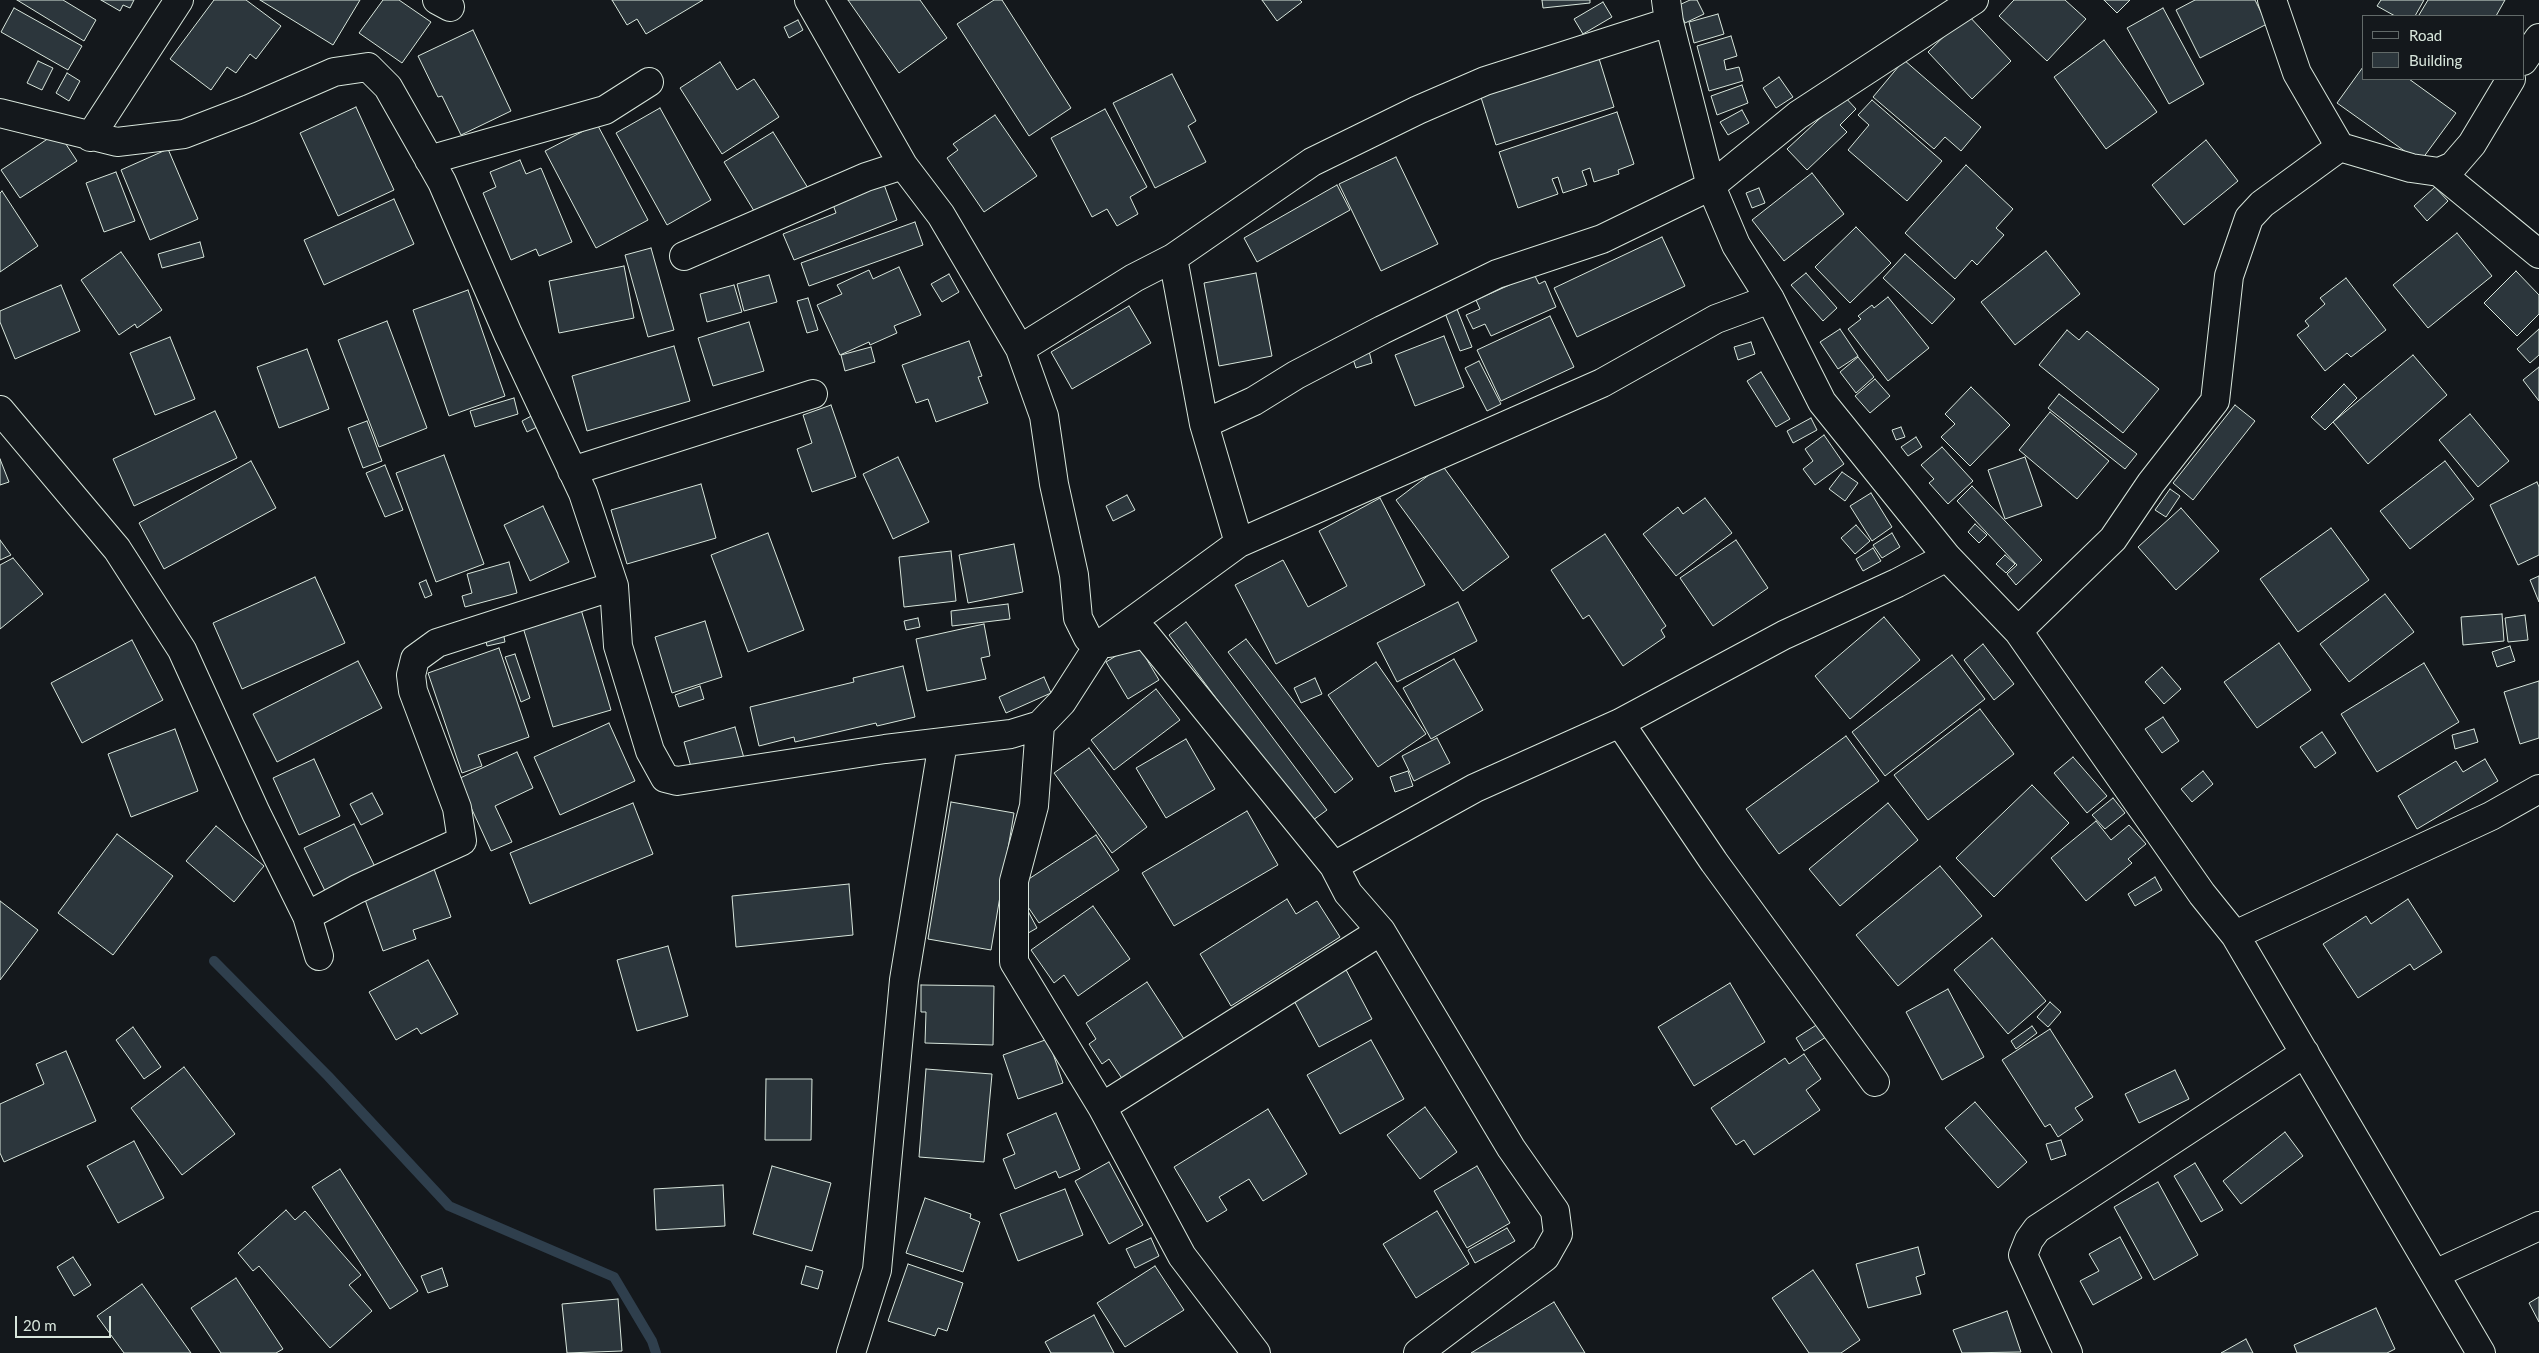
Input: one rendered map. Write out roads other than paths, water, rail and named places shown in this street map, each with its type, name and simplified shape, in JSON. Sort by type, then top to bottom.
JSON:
[{"type":"street","points":[[90,137],[179,0]]},
{"type":"street","points":[[808,0],[903,165],[941,214],[1020,349],[1044,416],[1054,484],[1074,575],[1078,618],[1088,638],[1098,646]]},
{"type":"street","points":[[1204,424],[1254,401],[1382,330],[1497,274],[1602,239],[1712,186],[1798,115],[1974,0]]},
{"type":"street","points":[[2272,0],[2297,73],[2340,147],[2411,168],[2439,172],[2539,254]]},
{"type":"street","points":[[1020,349],[1134,278],[1173,258],[1312,162],[1418,110],[1485,81],[1667,11],[1712,186],[1736,245],[1770,299],[1822,402],[1948,557],[2018,631],[2197,886],[2235,934],[2481,1353]]},
{"type":"street","points":[[2524,60],[2539,38]]},
{"type":"street","points":[[0,113],[90,137],[117,142],[184,134],[249,110],[334,72],[368,67],[388,87],[442,182],[508,334],[583,492],[614,586],[618,646],[650,751],[665,778],[678,782],[885,748],[1011,734],[1040,725],[1062,702],[1098,646],[1239,543],[1602,383],[1716,319],[1770,299]]},
{"type":"street","points":[[2439,172],[2453,166],[2472,144],[2510,80]]},
{"type":"street","points":[[429,160],[605,110],[649,82]]},
{"type":"street","points":[[2018,631],[2113,539],[2151,483],[2215,401],[2229,276],[2250,218],[2262,204],[2340,147]]},
{"type":"street","points":[[684,256],[866,177],[903,165]]},
{"type":"street","points":[[1173,258],[1204,424],[1239,543]]},
{"type":"street","points":[[572,471],[813,394]]},
{"type":"street","points":[[0,410],[117,549],[182,650],[256,813],[307,916],[318,956]]},
{"type":"street","points":[[1334,866],[1475,788],[1620,723],[1784,635],[1897,583],[1948,557]]},
{"type":"street","points":[[307,916],[357,889],[462,841],[457,808],[413,691],[411,675],[415,659],[437,642],[614,586]]},
{"type":"street","points":[[1098,646],[1145,634],[1334,866],[1348,893],[1381,931],[1511,1148],[1555,1211],[1558,1234],[1545,1257],[1418,1353]]},
{"type":"street","points":[[1620,723],[1714,862],[1875,1082]]},
{"type":"street","points":[[1040,725],[1034,806],[1014,881],[1014,962],[1102,1107],[1182,1256],[1256,1353]]},
{"type":"street","points":[[851,1353],[877,1270],[904,980],[943,742]]},
{"type":"street","points":[[2235,934],[2491,816],[2539,789]]},
{"type":"street","points":[[1102,1107],[1381,931]]},
{"type":"street","points":[[2068,1353],[2023,1255],[2029,1240],[2037,1229],[2305,1053]]},
{"type":"street","points":[[2435,1274],[2539,1226]]},
{"type":"waterway","points":[[214,961],[328,1076],[449,1206],[614,1277],[652,1341],[656,1353]]}]
